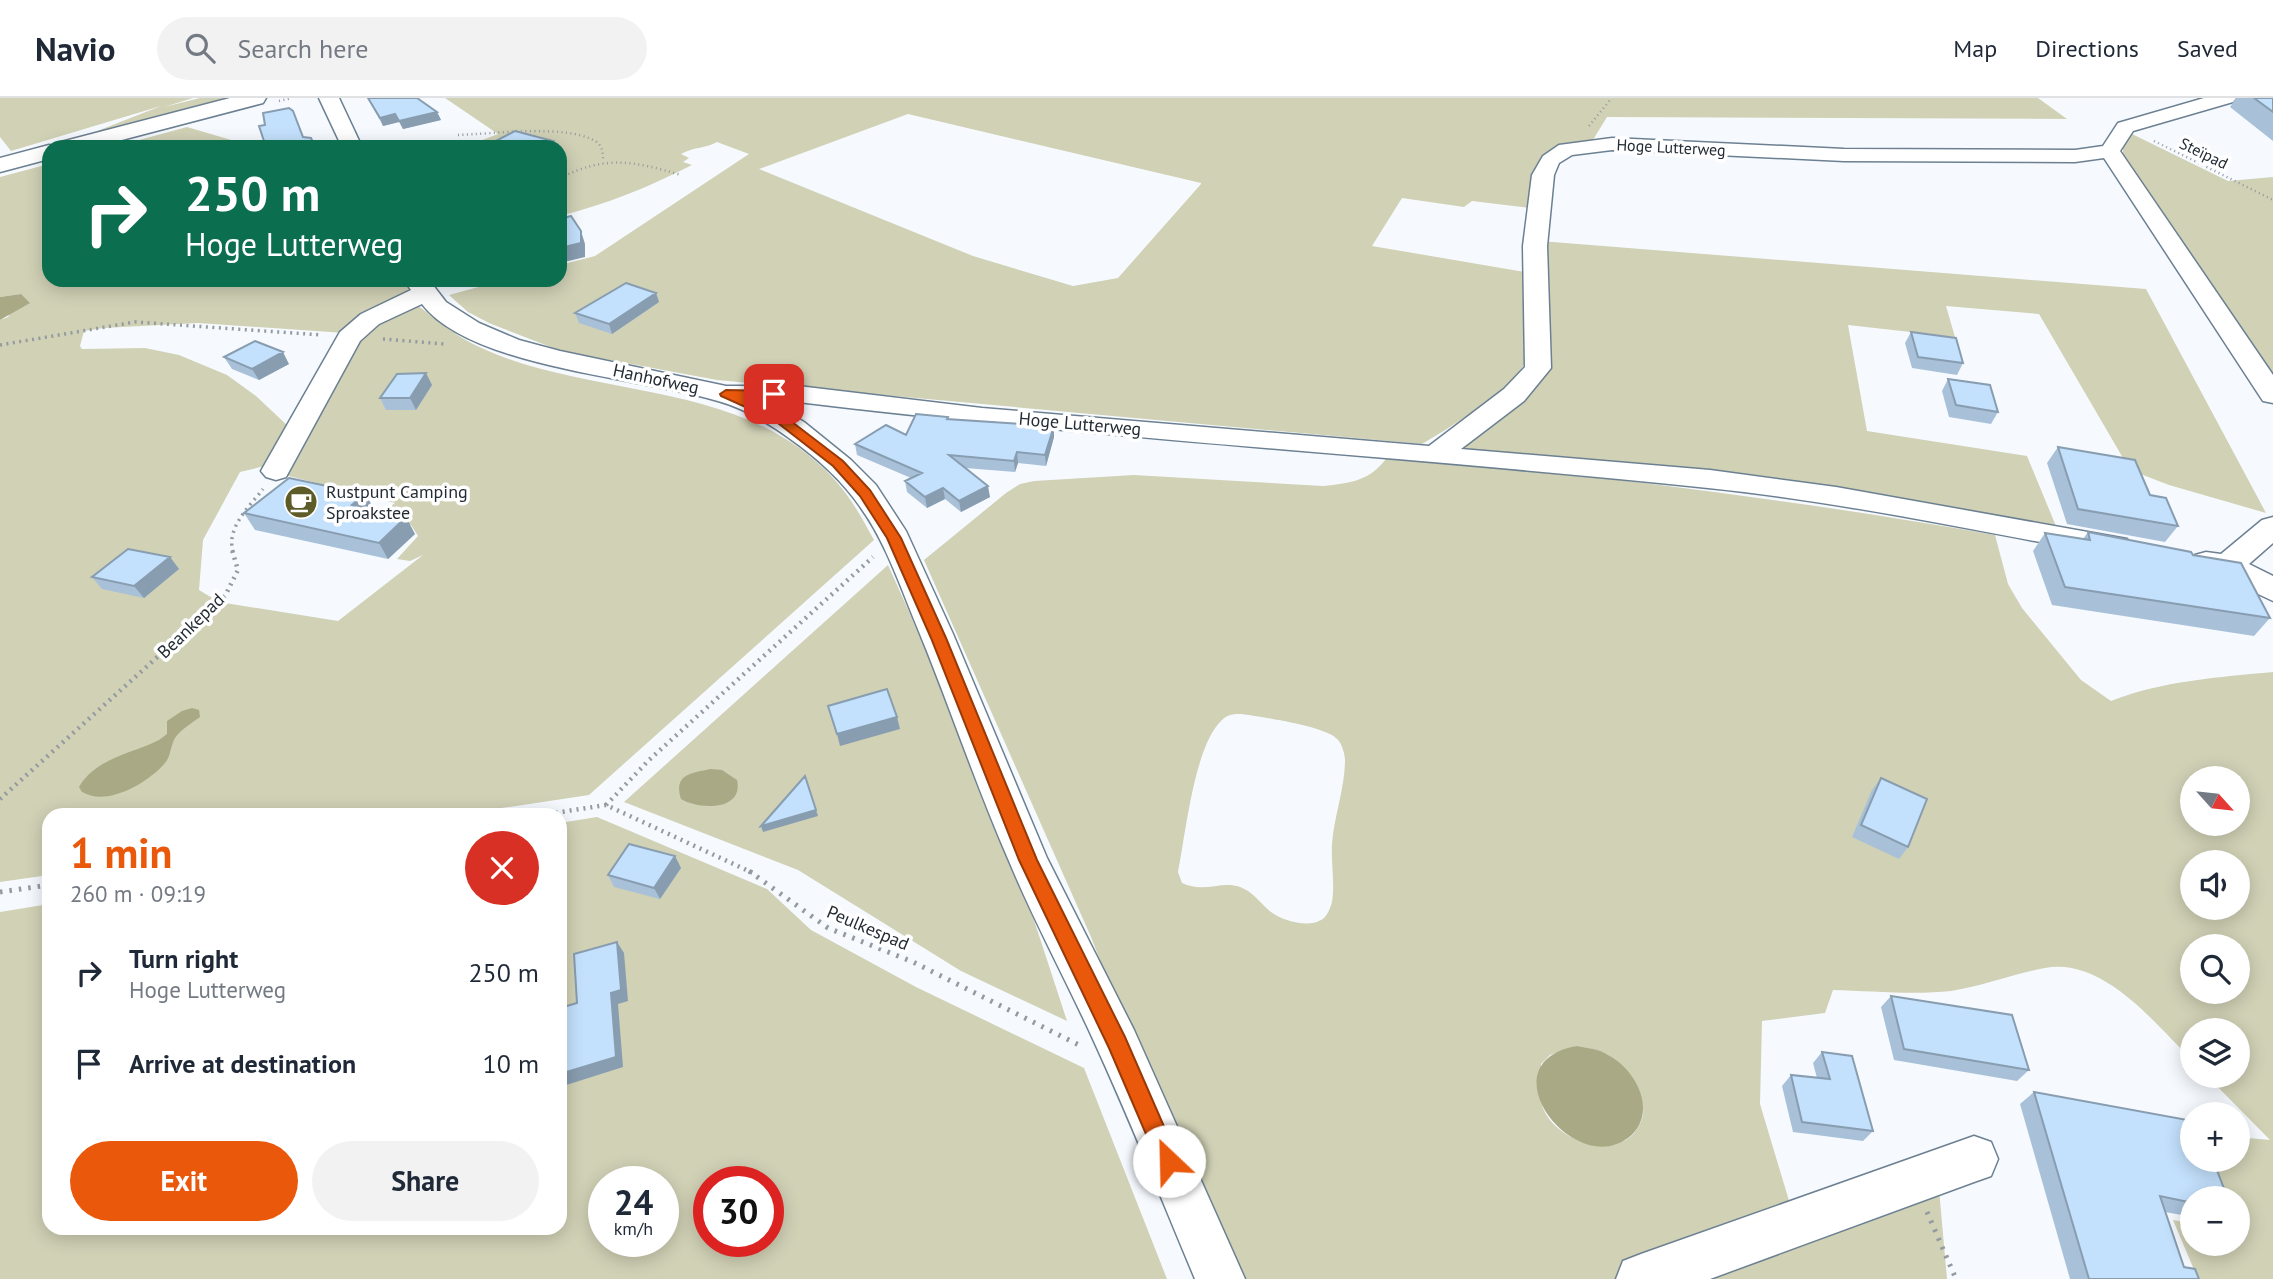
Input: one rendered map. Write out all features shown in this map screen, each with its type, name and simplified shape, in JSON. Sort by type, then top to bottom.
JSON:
[{"type":"main road","points":[[96,140],[255,98]]},
{"type":"main road","points":[[0,165],[42,154]]},
{"type":"street","points":[[329,98],[349,140]]},
{"type":"street","points":[[2226,98],[2125,127],[2110,150],[2273,395]]},
{"type":"street","name":"Hoge Lutterweg","points":[[1436,454],[1514,395],[1538,368],[1535,246],[1543,175],[1550,160],[1566,149],[1612,144],[1844,155],[2013,157],[2075,156],[2110,150]]},
{"type":"street","points":[[276,471],[349,337],[370,319],[419,287]]},
{"type":"street","name":"Hanhofweg","points":[[419,287],[456,321],[509,345],[545,356],[726,394],[779,417],[838,463],[866,493],[894,538],[939,638],[1028,860],[1117,1044],[1220,1279]]},
{"type":"street","name":"Hoge Lutterweg","points":[[726,394],[798,394],[982,416],[1710,479],[1823,494],[2227,566],[2273,590]]},
{"type":"street","points":[[2227,566],[2273,527]]},
{"type":"street","points":[[1641,1279],[1974,1158]]},
{"type":"path","name":"Steïpad","points":[[2125,127],[2273,200]]},
{"type":"path","points":[[458,135],[560,131],[596,141],[603,150],[603,160]]},
{"type":"path","points":[[567,174],[603,160],[652,166],[681,175]]},
{"type":"path","points":[[0,345],[135,322],[446,344]]},
{"type":"path","name":"Beankepad","points":[[0,799],[225,596],[238,570],[230,542],[235,526],[276,471]]},
{"type":"path","points":[[567,811],[606,805],[649,760],[894,538]]},
{"type":"path","name":"Peulkespad","points":[[606,805],[758,875],[828,928],[913,962],[1059,1037],[1084,1048],[1117,1044]]},
{"type":"path","points":[[0,892],[42,886]]},
{"type":"path","points":[[1913,1180],[1955,1279]]},
{"type":"shaded area","points":[[0,98],[193,98],[164,107],[200,98],[233,98],[87,135],[161,106],[11,151],[0,137]]},
{"type":"shaded area","points":[[445,98],[2038,98],[2067,119],[1607,117],[1591,143],[1562,147],[1531,208],[1472,201],[1464,207],[1402,198],[1372,246],[1531,273],[1530,332],[1527,355],[1518,374],[1462,419],[1422,444],[717,380],[561,351],[489,323],[468,312],[449,295],[478,287],[567,287],[567,263],[595,256],[749,154],[717,142],[691,150],[681,154],[689,158],[683,162],[692,165],[628,194],[567,214],[567,140],[482,140],[498,134]],"holes":[[[908,114],[1201,184],[1118,278],[1073,286],[973,256],[759,169]]]},
{"type":"shaded area","points":[[187,127],[231,140],[139,140]]},
{"type":"shaded area","points":[[2130,133],[2228,181],[2273,177],[2273,378],[2123,158],[2123,140]]},
{"type":"shaded area","points":[[42,166],[42,287],[408,287],[411,293],[345,333],[198,323],[84,331],[80,346],[82,349],[145,348],[179,355],[227,375],[256,396],[289,427],[269,465],[240,472],[203,540],[199,590],[219,602],[338,621],[423,555],[410,561],[397,559],[418,536],[411,525],[378,516],[395,503],[285,475],[364,332],[416,304],[465,340],[518,362],[708,406],[753,422],[795,445],[833,478],[860,515],[874,540],[589,795],[502,808],[42,808],[42,876],[0,882],[0,320],[8,317],[21,294],[0,297],[0,177]]},
{"type":"shaded area","points":[[1540,241],[2146,289],[2266,513],[2169,485],[2130,470],[2039,314],[1946,306],[1955,337],[1848,325],[1867,431],[2027,456],[2058,531],[1687,473],[1453,447],[1535,380]]},
{"type":"shaded area","points":[[21,294],[30,303],[0,320],[0,297]]},
{"type":"shaded area","points":[[1388,456],[1540,471],[1768,499],[1995,535],[2008,584],[2022,608],[2081,680],[2111,701],[2170,684],[2273,672],[2273,1279],[2198,1279],[2188,1256],[2250,1256],[2250,1186],[2207,1186],[2201,1172],[2250,1172],[2250,1138],[2270,1140],[2250,1120],[2250,1102],[2233,1102],[2219,1088],[2250,1088],[2250,1018],[2180,1018],[2180,1048],[2145,1013],[2108,983],[2067,967],[2045,968],[1951,991],[1908,993],[1833,990],[1825,1013],[1762,1021],[1760,1104],[1790,1204],[1939,1189],[1947,1279],[1237,1279],[1164,1126],[1091,937],[924,560],[1006,493],[1020,484],[1034,481],[1134,475],[1323,486],[1343,484],[1375,471]],"holes":[[[1229,715],[1263,717],[1332,735],[1342,747],[1345,758],[1332,844],[1332,902],[1325,917],[1316,922],[1303,923],[1282,918],[1240,887],[1200,887],[1182,883],[1178,872],[1192,791],[1204,749],[1212,732]],[[1577,1046],[1604,1053],[1616,1061],[1642,1102],[1643,1117],[1637,1129],[1627,1139],[1615,1145],[1601,1146],[1572,1138],[1560,1130],[1543,1108],[1540,1092],[1541,1064],[1550,1055]]]},
{"type":"shaded area","points":[[888,565],[964,734],[1009,844],[1067,1021],[961,971],[798,870],[624,802]]},
{"type":"shaded area","points":[[192,708],[199,710],[200,717],[177,735],[167,760],[158,771],[138,785],[115,795],[92,796],[82,792],[79,787],[95,769],[159,740],[167,734],[167,721]]},
{"type":"shaded area","points":[[711,769],[722,770],[737,780],[734,798],[727,803],[708,806],[681,799],[680,784],[686,776]]},
{"type":"shaded area","points":[[597,817],[767,889],[811,930],[916,987],[1084,1068],[1167,1279],[0,1279],[0,912],[42,905],[42,1235],[567,1235],[567,822]]},
{"type":"shaded area","points":[[1577,1046],[1608,1055],[1628,1071],[1635,1082],[1643,1105],[1642,1117],[1628,1138],[1606,1146],[1584,1143],[1563,1131],[1547,1113],[1538,1093],[1538,1073],[1550,1056]]},
{"type":"shaded area","points":[[2173,1220],[2180,1221],[2180,1237]]},
{"type":"building","points":[[368,98],[417,98],[437,112],[399,121],[395,114],[380,118]]},
{"type":"building","points":[[2254,98],[2273,98],[2273,112]]},
{"type":"building","points":[[289,108],[293,111],[303,137],[312,140],[264,140],[259,126],[265,125],[263,113]]},
{"type":"building","points":[[515,131],[549,140],[498,140]]},
{"type":"building","points":[[571,216],[581,231],[581,243],[567,246],[567,217]]},
{"type":"building","points":[[626,283],[656,293],[609,324],[575,313]]},
{"type":"building","points":[[1911,332],[1956,338],[1963,363],[1918,357]]},
{"type":"building","points":[[255,341],[283,352],[252,369],[224,357]]},
{"type":"building","points":[[426,373],[410,398],[380,398],[397,374]]},
{"type":"building","points":[[1948,379],[1990,385],[1998,412],[1956,405]]},
{"type":"building","points":[[916,414],[948,417],[947,419],[1054,426],[1045,455],[1017,452],[1014,461],[949,455],[988,486],[959,501],[943,488],[925,497],[905,481],[922,473],[855,444],[886,425],[906,435]]},
{"type":"building","points":[[2058,447],[2135,460],[2150,495],[2166,498],[2178,526],[2078,509]]},
{"type":"building","points":[[289,478],[365,494],[352,505],[406,517],[379,543],[244,513]]},
{"type":"building","points":[[2088,532],[2241,563],[2270,618],[2065,587],[2045,533],[2090,540]]},
{"type":"building","points":[[128,549],[170,557],[134,586],[92,577]]},
{"type":"building","points":[[887,689],[897,717],[837,734],[828,706]]},
{"type":"building","points":[[805,776],[816,810],[761,826]]},
{"type":"building","points":[[1881,778],[1927,799],[1908,847],[1861,825]]},
{"type":"building","points":[[629,844],[675,856],[654,888],[608,875]]},
{"type":"building","points":[[617,942],[621,990],[611,993],[616,1057],[567,1072],[567,1006],[577,1003],[574,954]]},
{"type":"building","points":[[1891,996],[2012,1015],[2029,1070],[1904,1049]]},
{"type":"building","points":[[1822,1052],[1852,1056],[1873,1131],[1802,1122],[1791,1075],[1830,1079]]},
{"type":"building","points":[[2034,1092],[2180,1119],[2180,1172],[2218,1172],[2223,1186],[2180,1186],[2180,1200],[2160,1196],[2184,1267],[2195,1269],[2199,1279],[2089,1279]]},
{"type":"place","name":"Rustpunt Camping Sproakstee","points":[[301,502]]},
{"type":"route","points":[[774,394],[726,394],[779,417],[838,463],[866,493],[894,538],[939,638],[1028,860],[1117,1044],[1169,1161]]}]
